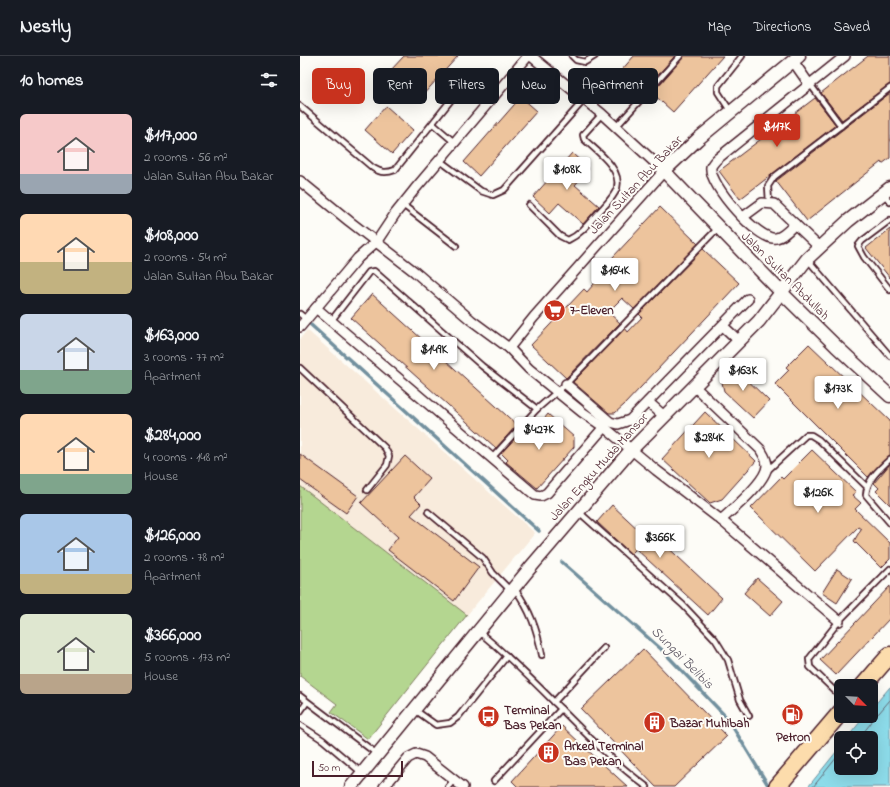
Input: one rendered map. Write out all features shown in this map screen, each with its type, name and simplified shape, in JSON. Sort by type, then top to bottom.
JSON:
[{"type":"highway","points":[[869,679],[890,655]]},
{"type":"highway","points":[[777,787],[834,720]]},
{"type":"street","points":[[300,327],[303,316],[316,308],[358,258],[377,241],[403,204],[439,160],[530,56],[568,87]]},
{"type":"street","points":[[795,224],[775,239],[769,238],[762,234],[729,202],[717,185],[712,174],[712,166],[717,159],[845,56]]},
{"type":"street","points":[[796,59],[809,84]]},
{"type":"street","name":"Jalan Sultan Abu Bakar","points":[[509,348],[534,317],[664,171],[731,112],[796,59]]},
{"type":"street","points":[[589,104],[664,171]]},
{"type":"street","name":"Jalan Sultan Abdullah","points":[[664,171],[781,292],[836,346],[890,395]]},
{"type":"street","points":[[300,181],[349,221],[377,241],[471,320],[509,348],[529,369],[721,520],[839,621]]},
{"type":"street","name":"Jalan Engku Muda Mansor","points":[[351,787],[477,631],[631,450],[759,321],[807,259],[819,247],[848,221],[888,194]]},
{"type":"street","points":[[743,217],[762,203],[769,202],[774,204],[819,247]]},
{"type":"street","points":[[566,384],[610,422],[618,424],[630,420],[748,299]]},
{"type":"street","points":[[316,308],[529,491],[541,496],[551,489],[604,427]]},
{"type":"street","points":[[723,326],[740,341]]},
{"type":"street","points":[[695,387],[760,449],[765,456],[767,465],[761,480],[721,520]]},
{"type":"street","points":[[648,402],[664,416]]},
{"type":"street","points":[[384,787],[408,758],[416,754],[426,757],[451,783],[462,787]]},
{"type":"lane","points":[[572,56],[576,60],[585,62],[595,56]]},
{"type":"lane","points":[[616,127],[680,56]]},
{"type":"lane","points":[[731,112],[718,92],[718,86],[742,56]]},
{"type":"lane","points":[[809,84],[841,126]]},
{"type":"lane","points":[[769,202],[768,186],[774,177],[890,88]]},
{"type":"lane","points":[[300,106],[380,172],[388,172],[395,170],[434,124],[449,104]]},
{"type":"lane","points":[[439,160],[481,191],[493,195],[504,190],[580,104]]},
{"type":"lane","points":[[529,205],[560,236],[568,240],[576,236],[611,199],[617,188],[617,178],[613,168],[584,139],[583,135],[602,114]]},
{"type":"lane","points":[[434,124],[454,142]]},
{"type":"lane","points":[[403,204],[456,246]]},
{"type":"lane","points":[[890,220],[862,241],[858,246],[864,257],[890,290]]},
{"type":"lane","points":[[491,459],[537,409],[566,384],[718,228]]},
{"type":"lane","points":[[807,259],[890,356]]},
{"type":"lane","points":[[331,321],[369,272],[374,271],[482,366],[537,409]]},
{"type":"lane","points":[[300,368],[385,448],[389,456],[387,465],[367,490]]},
{"type":"lane","points":[[765,473],[806,435],[811,435],[819,440],[866,486]]},
{"type":"lane","points":[[890,459],[869,480],[866,486],[866,495],[890,523]]},
{"type":"lane","points":[[578,511],[683,605],[715,639],[728,660],[740,700],[749,716]]},
{"type":"lane","points":[[428,512],[483,558],[493,573],[512,589],[524,602],[537,631],[542,655]]},
{"type":"lane","points":[[834,690],[810,667],[809,659],[839,621],[890,569]]},
{"type":"lane","points":[[477,631],[507,656],[601,748],[647,787]]},
{"type":"lane","points":[[554,702],[604,648]]},
{"type":"lane","points":[[414,710],[436,725],[450,723],[458,717],[507,656]]},
{"type":"lane","points":[[300,696],[378,755]]},
{"type":"lane","points":[[300,712],[307,702]]},
{"type":"lane","points":[[494,781],[561,709]]},
{"type":"lane","points":[[300,725],[323,740],[362,773]]},
{"type":"shaded area","points":[[307,330],[535,533],[467,615],[300,486],[300,339]]},
{"type":"green space","points":[[300,486],[467,615],[368,739],[331,712],[337,704],[300,676]]},
{"type":"water","points":[[890,687],[890,787],[808,787],[834,755],[834,775],[878,775],[878,731],[853,731],[859,723],[878,723],[878,701]]},
{"type":"building","points":[[404,56],[458,56],[447,68],[435,68],[435,81],[427,90],[427,68],[393,68]]},
{"type":"building","points":[[634,56],[675,56],[658,75],[658,68],[624,68]]},
{"type":"building","points":[[684,56],[723,56],[673,112],[658,98],[658,86]]},
{"type":"building","points":[[868,56],[890,56],[890,84],[842,120],[821,93]]},
{"type":"building","points":[[890,93],[890,158],[882,164],[881,162],[807,221],[776,181]]},
{"type":"building","points":[[815,98],[836,125],[740,199],[719,171]]},
{"type":"building","points":[[515,104],[529,104],[537,111],[479,176],[464,162]]},
{"type":"building","points":[[386,106],[413,130],[392,154],[365,130]]},
{"type":"building","points":[[572,153],[589,169],[575,185],[599,206],[583,224],[559,203],[550,213],[533,197]]},
{"type":"building","points":[[660,207],[698,244],[634,309],[622,298],[608,312],[620,323],[566,378],[531,345],[584,289],[587,292],[600,277],[597,274]]},
{"type":"building","points":[[890,229],[890,278],[866,248]]},
{"type":"building","points":[[703,249],[739,283],[624,405],[615,413],[609,413],[573,382],[625,328],[628,332],[642,317],[639,314]]},
{"type":"building","points":[[372,294],[517,425],[496,448],[351,318]]},
{"type":"building","points":[[809,344],[890,421],[890,455],[868,477],[775,384],[789,370],[786,367]]},
{"type":"building","points":[[732,365],[769,401],[753,418],[724,391],[721,378]]},
{"type":"building","points":[[705,412],[756,461],[722,499],[710,503],[662,459]]},
{"type":"building","points":[[548,414],[574,437],[574,447],[537,488],[506,462],[508,460],[501,453],[523,430],[530,436]]},
{"type":"building","points":[[812,450],[856,492],[852,495],[861,503],[855,509],[890,543],[890,559],[881,568],[854,541],[861,529],[858,527],[815,571],[751,508],[781,477],[783,479]]},
{"type":"building","points":[[300,454],[358,496],[346,513],[300,480]]},
{"type":"building","points":[[405,456],[430,479],[414,497],[421,504],[411,515],[479,567],[454,601],[388,550],[398,537],[361,503]]},
{"type":"building","points":[[890,464],[890,505],[876,491],[879,488],[874,483]]},
{"type":"building","points":[[612,505],[656,546],[661,541],[722,598],[708,615],[636,549],[631,554],[597,522]]},
{"type":"building","points":[[837,569],[852,579],[837,603],[822,593]]},
{"type":"building","points":[[757,578],[783,601],[770,616],[744,593]]},
{"type":"building","points":[[890,586],[890,618],[836,675],[820,660]]},
{"type":"building","name":"Bazar Muhibah","points":[[643,649],[727,736],[674,787],[656,787],[581,709]]},
{"type":"building","name":"Arked Terminal Bas Pekan","points":[[562,726],[628,787],[518,787],[512,781]]},
{"type":"waterway","points":[[311,325],[539,531]]},
{"type":"waterway","name":"Sungai Belibis","points":[[562,562],[661,649],[728,719],[768,785]]},
{"type":"place","name":"7-Eleven","points":[[555,310]]},
{"type":"place","name":"Petron","points":[[793,715]]},
{"type":"place","name":"Terminal Bas Pekan","points":[[488,717]]},
{"type":"place","name":"Bazar Muhibah","points":[[654,723]]},
{"type":"place","name":"Arked Terminal Bas Pekan","points":[[549,753]]}]
